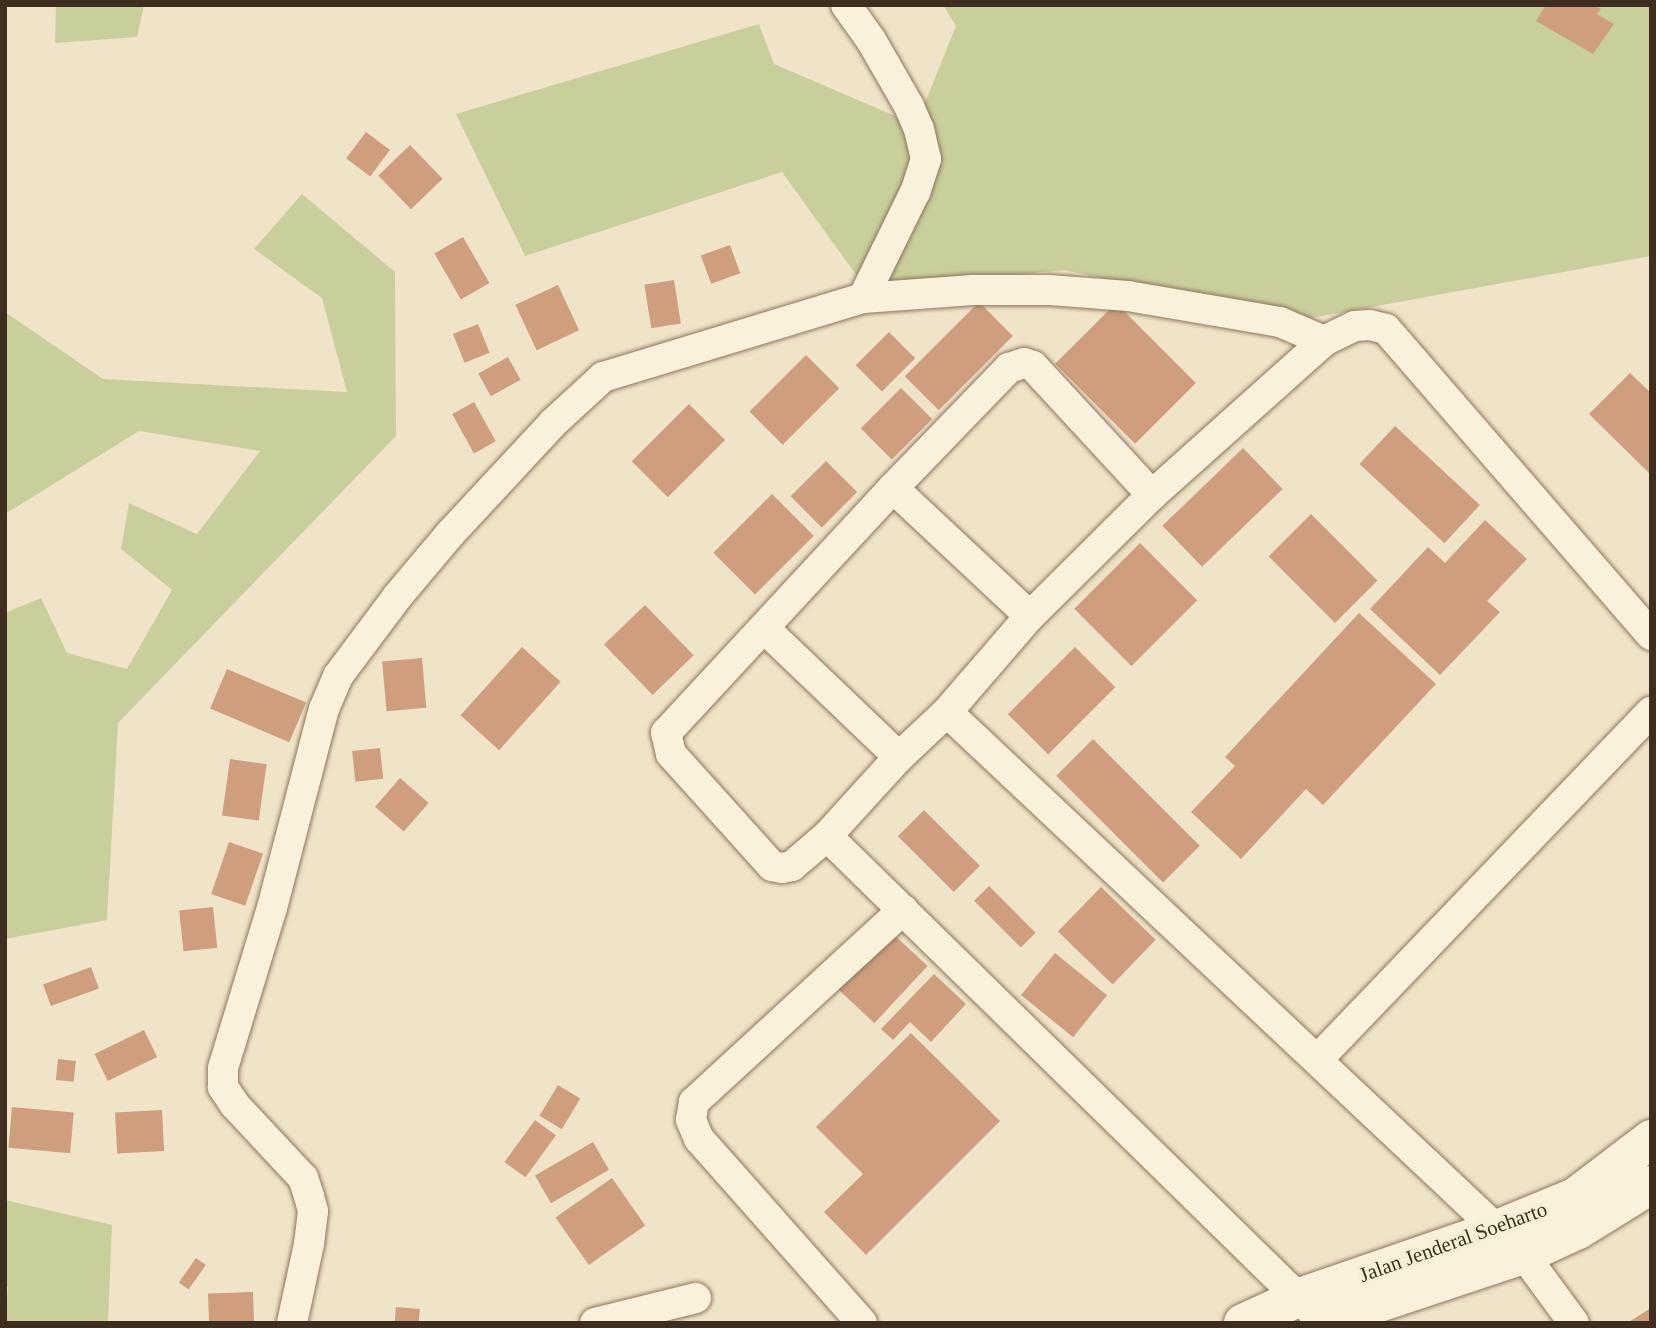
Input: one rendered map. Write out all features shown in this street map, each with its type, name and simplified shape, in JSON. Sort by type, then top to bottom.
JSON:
[{"type":"main road","name":"Jalan Jenderal Soeharto","points":[[1314,1314],[1497,1229],[1575,1197],[1651,1139]]},
{"type":"main road","name":"Jalan Jenderal Soeharto","points":[[1243,1323],[1314,1314],[1524,1255],[1578,1230],[1651,1185]]},
{"type":"street","points":[[846,5],[871,40],[909,106],[919,129],[926,159],[915,192],[863,298]]},
{"type":"street","points":[[292,1323],[309,1244],[313,1211],[309,1196],[303,1178],[235,1105],[223,1087],[223,1068],[272,908],[324,709],[338,676],[450,534],[553,423],[603,377],[863,298],[973,290],[1049,290],[1128,296],[1280,321],[1324,341]]},
{"type":"street","points":[[1152,495],[1033,366],[1024,363],[1009,368],[893,488],[666,733],[671,754],[772,866],[792,866],[827,836],[899,757],[947,712],[1030,615],[1152,495],[1324,341],[1355,326],[1370,325],[1386,329],[1651,635]]},
{"type":"street","points":[[893,488],[1030,615]]},
{"type":"street","points":[[764,628],[899,757]]},
{"type":"street","points":[[947,712],[1524,1255],[1574,1323]]},
{"type":"street","points":[[1318,1059],[1651,712]]},
{"type":"street","points":[[827,836],[1314,1314]]},
{"type":"street","points":[[862,1323],[699,1139],[691,1120],[694,1102],[903,909]]},
{"type":"street","points":[[595,1323],[696,1298]]},
{"type":"green space","points":[[56,5],[144,5],[137,37],[55,43]]},
{"type":"green space","points":[[943,5],[1651,5],[1651,256],[1300,320],[1064,270],[867,290],[782,172],[525,256],[456,114],[759,24],[774,64],[916,125],[956,26]]},
{"type":"green space","points":[[302,194],[395,272],[396,436],[118,723],[107,920],[5,939],[5,613],[41,598],[67,653],[127,669],[172,590],[121,549],[129,503],[197,534],[260,451],[139,431],[5,514],[5,312],[103,379],[347,392],[322,298],[254,249]]},
{"type":"green space","points":[[5,1200],[112,1225],[108,1323],[5,1323],[8,1287],[5,1286]]},
{"type":"building","points":[[1546,5],[1594,5],[1601,9],[1597,14],[1614,24],[1593,54],[1536,21]]},
{"type":"building","points":[[366,132],[390,150],[370,176],[346,158]]},
{"type":"building","points":[[410,145],[443,179],[411,209],[378,176]]},
{"type":"building","points":[[463,237],[490,283],[461,299],[434,254]]},
{"type":"building","points":[[730,245],[740,273],[711,284],[701,256]]},
{"type":"building","points":[[674,280],[681,323],[651,328],[644,285]]},
{"type":"building","points":[[558,285],[579,330],[537,350],[515,305]]},
{"type":"building","points":[[979,302],[1013,336],[939,410],[905,376]]},
{"type":"building","points":[[1116,303],[1196,383],[1135,444],[1055,364]]},
{"type":"building","points":[[478,324],[490,353],[465,363],[453,334]]},
{"type":"building","points":[[889,332],[915,358],[882,391],[856,365]]},
{"type":"building","points":[[806,355],[839,388],[783,445],[749,412]]},
{"type":"building","points":[[508,357],[521,380],[491,396],[478,373]]},
{"type":"building","points":[[1630,373],[1651,393],[1651,475],[1589,414]]},
{"type":"building","points":[[901,388],[932,419],[892,459],[861,428]]},
{"type":"building","points":[[474,402],[496,441],[474,453],[452,414]]},
{"type":"building","points":[[689,404],[725,440],[668,497],[632,461]]},
{"type":"building","points":[[1395,426],[1480,505],[1444,543],[1360,464]]},
{"type":"building","points":[[1243,448],[1283,489],[1202,567],[1162,526]]},
{"type":"building","points":[[826,461],[857,492],[822,527],[791,496]]},
{"type":"building","points":[[772,494],[814,536],[755,594],[713,553]]},
{"type":"building","points":[[1311,514],[1377,580],[1335,623],[1269,556]]},
{"type":"building","points":[[1485,520],[1527,559],[1487,601],[1500,612],[1440,675],[1370,609],[1428,547],[1445,563]]},
{"type":"building","points":[[1140,543],[1197,600],[1132,666],[1074,609]]},
{"type":"building","points":[[645,605],[694,655],[653,695],[604,645]]},
{"type":"building","points":[[1359,613],[1436,684],[1323,805],[1306,789],[1241,859],[1191,812],[1235,766],[1225,757]]},
{"type":"building","points":[[522,647],[561,682],[499,750],[460,715]]},
{"type":"building","points":[[1075,647],[1115,687],[1048,754],[1008,714]]},
{"type":"building","points":[[422,658],[426,708],[387,711],[382,661]]},
{"type":"building","points":[[227,669],[306,703],[289,742],[210,709]]},
{"type":"building","points":[[1093,739],[1200,846],[1163,883],[1056,776]]},
{"type":"building","points":[[380,748],[383,779],[355,782],[352,751]]},
{"type":"building","points":[[230,759],[267,764],[259,821],[222,815]]},
{"type":"building","points":[[400,778],[429,803],[404,832],[375,807]]},
{"type":"building","points":[[924,810],[980,866],[954,892],[898,836]]},
{"type":"building","points":[[229,842],[263,854],[245,906],[211,894]]},
{"type":"building","points":[[989,886],[1036,933],[1021,948],[974,901]]},
{"type":"building","points":[[1101,887],[1156,940],[1113,984],[1058,932]]},
{"type":"building","points":[[213,907],[217,948],[183,951],[179,911]]},
{"type":"building","points":[[891,932],[928,966],[874,1023],[838,989]]},
{"type":"building","points":[[1055,953],[1107,995],[1073,1037],[1021,995]]},
{"type":"building","points":[[91,967],[99,989],[51,1006],[43,984]]},
{"type":"building","points":[[934,974],[966,1004],[931,1042],[910,1022],[893,1040],[881,1029]]},
{"type":"building","points":[[144,1030],[157,1057],[108,1081],[95,1054]]},
{"type":"building","points":[[911,1033],[1000,1121],[866,1255],[824,1212],[863,1174],[816,1127]]},
{"type":"building","points":[[58,1059],[76,1061],[74,1082],[56,1080]]},
{"type":"building","points":[[558,1085],[580,1098],[562,1129],[539,1116]]},
{"type":"building","points":[[12,1107],[74,1112],[70,1153],[8,1148]]},
{"type":"building","points":[[162,1110],[164,1151],[117,1153],[115,1112]]},
{"type":"building","points":[[535,1120],[556,1135],[525,1177],[504,1162]]},
{"type":"building","points":[[593,1142],[609,1170],[551,1203],[535,1176]]},
{"type":"building","points":[[612,1178],[645,1226],[589,1265],[555,1218]]},
{"type":"building","points":[[196,1258],[206,1265],[189,1289],[179,1283]]},
{"type":"building","points":[[253,1292],[254,1323],[209,1323],[208,1294]]},
{"type":"building","points":[[396,1307],[420,1309],[419,1323],[395,1323]]},
{"type":"building","points":[[1651,1308],[1651,1323],[1627,1323]]}]
